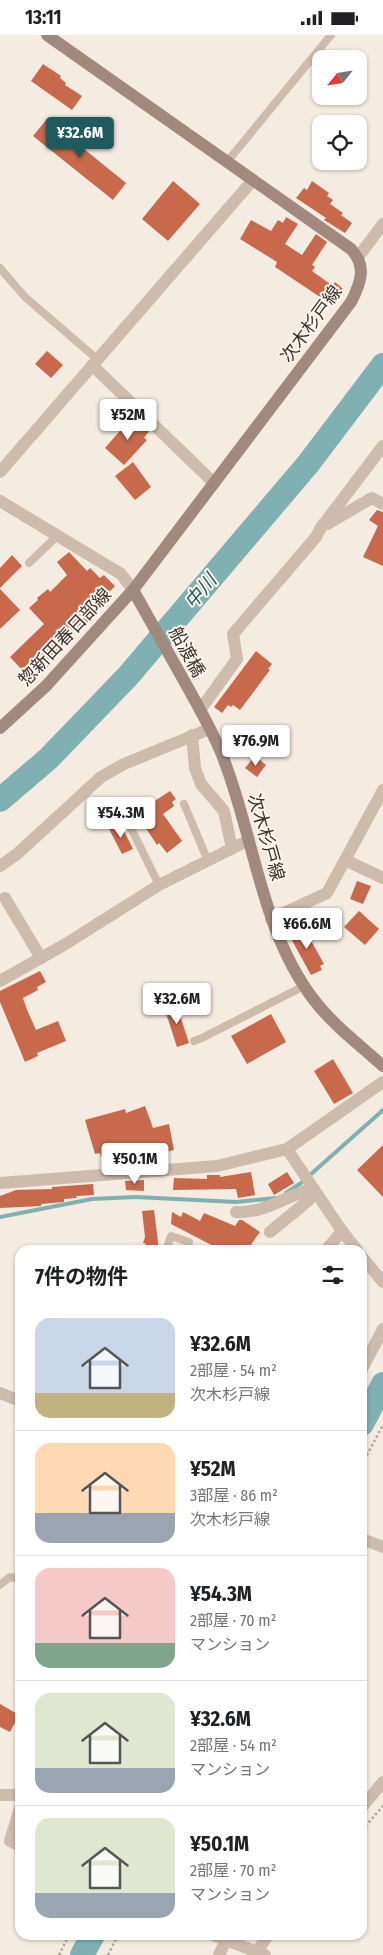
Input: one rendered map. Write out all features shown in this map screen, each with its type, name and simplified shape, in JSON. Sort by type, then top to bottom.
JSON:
[{"type":"main road","points":[[47,35],[351,249],[358,257]]},
{"type":"main road","name":"次木杉戸線","points":[[133,590],[350,302],[357,289],[361,274],[358,257]]},
{"type":"main road","name":"船渡橋","points":[[133,590],[198,707]]},
{"type":"main road","name":"惣新田春日部線","points":[[0,728],[46,686],[133,590]]},
{"type":"main road","name":"次木杉戸線","points":[[198,707],[232,780],[271,919],[283,949],[304,986],[322,1009],[383,1065]]},
{"type":"street","points":[[0,472],[253,180]]},
{"type":"street","points":[[358,257],[383,224]]},
{"type":"street","points":[[95,362],[214,483]]},
{"type":"street","points":[[198,707],[237,659],[233,634],[316,537],[320,529],[383,446]]},
{"type":"street","points":[[320,529],[372,497],[383,504]]},
{"type":"street","points":[[0,501],[121,574],[133,590]]},
{"type":"street","points":[[0,866],[17,854],[101,777],[124,764],[209,729]]},
{"type":"street","points":[[192,735],[195,768],[202,784],[224,811],[232,849]]},
{"type":"street","points":[[271,919],[328,893],[383,790]]},
{"type":"street","points":[[0,981],[64,945],[159,885],[249,840]]},
{"type":"street","points":[[345,859],[383,878]]},
{"type":"street","points":[[5,898],[40,958]]},
{"type":"street","points":[[0,1183],[218,1166],[287,1149],[383,1083]]},
{"type":"street","points":[[287,1149],[353,1245]]},
{"type":"street","points":[[236,1212],[265,1209],[302,1191],[314,1189]]},
{"type":"street","points":[[270,1232],[308,1199],[314,1189]]},
{"type":"street","points":[[330,1245],[342,1231]]},
{"type":"street","points":[[367,1263],[383,1282]]},
{"type":"street","points":[[367,1359],[383,1329]]},
{"type":"street","points":[[0,1393],[15,1399]]},
{"type":"street","points":[[367,1541],[383,1547]]},
{"type":"street","points":[[367,1801],[383,1782]]},
{"type":"street","points":[[0,1795],[15,1795]]},
{"type":"street","points":[[15,1824],[10,1841],[15,1844]]},
{"type":"street","points":[[219,1955],[226,1940],[261,1953],[266,1940]]},
{"type":"lane","points":[[227,162],[331,35]]},
{"type":"lane","points":[[0,268],[25,297],[95,362]]},
{"type":"lane","points":[[29,563],[57,536]]},
{"type":"lane","points":[[184,804],[208,861]]},
{"type":"lane","points":[[125,816],[159,885]]},
{"type":"lane","points":[[194,1041],[304,986]]},
{"type":"lane","points":[[168,1245],[171,1237],[189,1242]]},
{"type":"lane","points":[[0,1585],[10,1577],[15,1578]]},
{"type":"path","points":[[367,1455],[383,1425]]},
{"type":"path","points":[[367,1824],[383,1806]]},
{"type":"path","points":[[59,1955],[66,1940]]},
{"type":"path","points":[[108,1955],[116,1940]]},
{"type":"building","points":[[43,64],[61,76],[60,78],[66,83],[65,85],[82,96],[72,110],[31,81]]},
{"type":"building","points":[[47,119],[126,183],[113,200],[33,136]]},
{"type":"building","points":[[173,181],[200,204],[168,241],[142,219]]},
{"type":"building","points":[[312,181],[329,193],[327,196],[333,200],[330,204],[343,213],[341,215],[352,223],[345,233],[324,220],[326,218],[296,198],[304,188],[307,190]]},
{"type":"building","points":[[286,217],[298,224],[285,244],[302,255],[316,234],[327,242],[312,265],[315,267],[312,271],[333,286],[335,282],[343,289],[332,305],[275,267],[277,262],[240,239],[251,220],[271,231],[278,220],[283,223]]},
{"type":"building","points":[[47,351],[63,365],[51,378],[35,364]]},
{"type":"building","points":[[133,416],[149,431],[144,438],[147,440],[124,465],[105,448]]},
{"type":"building","points":[[133,462],[151,487],[135,500],[115,476]]},
{"type":"building","points":[[377,510],[383,512],[383,566],[363,557],[378,526],[369,520]]},
{"type":"building","points":[[69,552],[87,571],[90,568],[100,578],[104,575],[115,586],[90,613],[93,616],[83,628],[79,625],[46,662],[49,666],[37,677],[28,667],[23,671],[10,657],[44,624],[29,608],[38,600],[37,598],[48,589],[50,592],[67,575],[57,562]]},
{"type":"building","points":[[12,555],[22,566],[0,588],[0,568]]},
{"type":"building","points":[[0,589],[20,610],[0,629]]},
{"type":"building","points":[[256,651],[272,664],[268,669],[270,670],[240,710],[233,705],[231,707],[228,705],[222,713],[214,707]]},
{"type":"building","points":[[255,756],[266,765],[257,777],[245,768]]},
{"type":"building","points":[[170,791],[176,799],[172,802],[174,806],[163,814],[182,841],[167,853],[159,843],[157,845],[136,813]]},
{"type":"building","points":[[120,823],[133,849],[122,854],[109,829]]},
{"type":"building","points":[[357,881],[371,886],[363,904],[350,899]]},
{"type":"building","points":[[359,911],[379,929],[365,945],[344,927]]},
{"type":"building","points":[[300,927],[304,928],[324,964],[320,966],[322,970],[311,975],[289,935],[291,934],[290,932]]},
{"type":"building","points":[[40,971],[46,982],[37,987],[38,990],[23,998],[27,1010],[36,1030],[58,1021],[66,1041],[37,1053],[38,1056],[25,1062],[0,1002],[0,991]]},
{"type":"building","points":[[176,1003],[189,1043],[177,1047],[164,1007]]},
{"type":"building","points":[[271,1014],[286,1042],[247,1064],[231,1036]]},
{"type":"building","points":[[333,1059],[353,1093],[334,1104],[314,1071]]},
{"type":"building","points":[[145,1106],[153,1128],[169,1124],[174,1150],[149,1156],[147,1147],[126,1153],[125,1150],[101,1157],[100,1153],[95,1154],[85,1120],[125,1109],[126,1113]]},
{"type":"building","points":[[383,1145],[383,1197],[357,1170]]},
{"type":"building","points":[[251,1172],[255,1195],[238,1198],[236,1189],[173,1190],[174,1178],[207,1179],[207,1175],[220,1175],[220,1177]]},
{"type":"building","points":[[287,1172],[294,1183],[274,1195],[268,1184]]},
{"type":"building","points":[[144,1180],[144,1191],[126,1190],[125,1181]]},
{"type":"building","points":[[93,1184],[94,1195],[76,1196],[77,1198],[64,1199],[64,1202],[41,1204],[41,1206],[0,1208],[0,1196],[16,1190],[52,1189],[52,1187]]},
{"type":"building","points":[[154,1210],[158,1245],[146,1245],[143,1243],[145,1237],[142,1211]]},
{"type":"building","points":[[172,1212],[181,1217],[183,1212],[200,1221],[204,1213],[235,1226],[239,1220],[242,1220],[260,1232],[251,1245],[211,1245],[171,1224]]},
{"type":"building","points":[[0,1704],[15,1713],[15,1723],[10,1732],[0,1727]]},
{"type":"waterway","name":"中川","points":[[0,800],[48,759],[128,676],[308,464],[383,365]]},
{"type":"waterway","points":[[286,1193],[301,1183],[383,1110]]},
{"type":"waterway","points":[[0,1217],[92,1199],[136,1197],[236,1202],[276,1198]]},
{"type":"waterway","points":[[367,1414],[383,1384]]},
{"type":"waterway","points":[[82,1955],[90,1940]]}]
